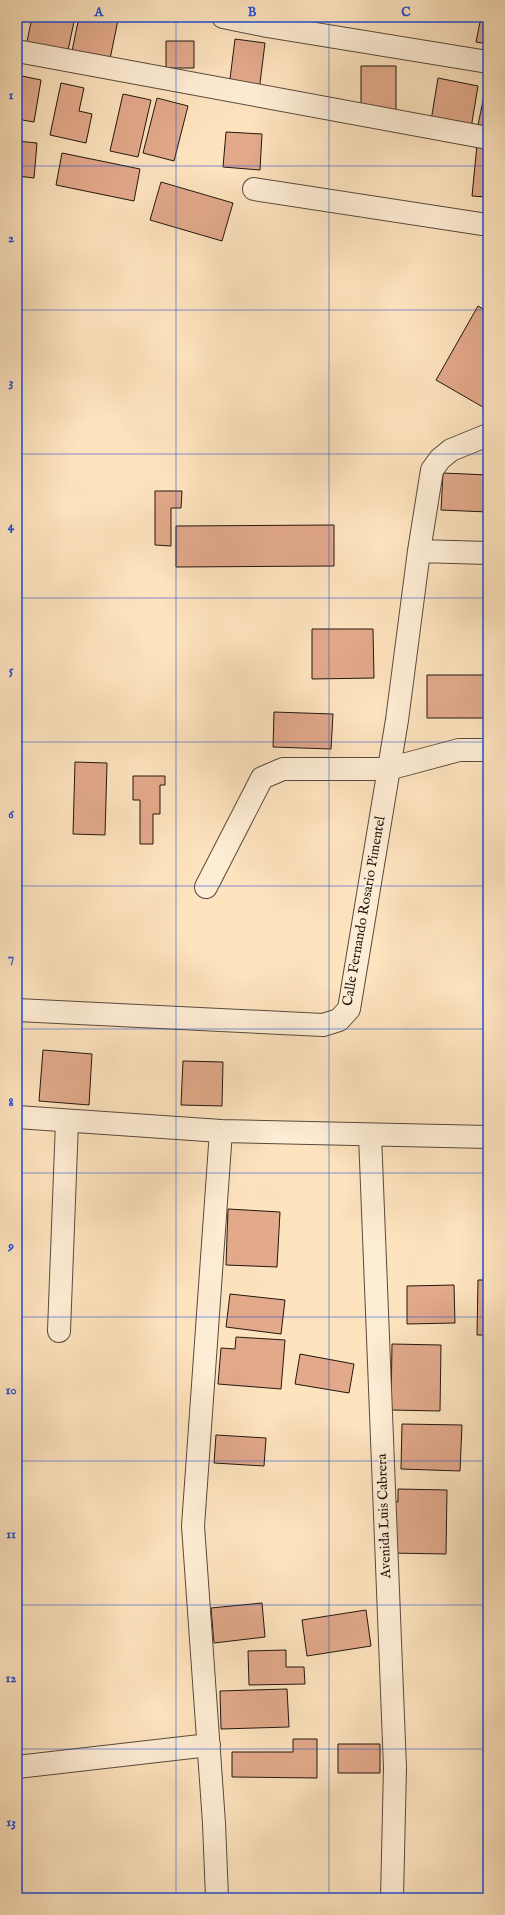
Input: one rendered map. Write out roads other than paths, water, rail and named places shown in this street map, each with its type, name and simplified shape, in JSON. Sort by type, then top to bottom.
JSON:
[{"type":"street","points":[[223,17],[268,22],[488,62]]},
{"type":"street","points":[[17,51],[488,138]]},
{"type":"street","points":[[254,189],[488,225]]},
{"type":"street","name":"Calle Fernando Rosario Pimentel","points":[[17,1010],[323,1025],[339,1020],[349,1009],[397,720],[419,551],[432,470],[440,458],[451,450],[488,435]]},
{"type":"street","points":[[419,551],[488,553]]},
{"type":"street","points":[[206,887],[262,778],[283,770],[388,769],[459,750],[488,750]]},
{"type":"street","points":[[17,1117],[67,1122],[221,1131],[488,1137]]},
{"type":"street","points":[[58,1330],[67,1122]]},
{"type":"street","points":[[217,1898],[209,1745],[193,1526],[221,1131]]},
{"type":"street","name":"Avenida Luis Cabrera","points":[[370,1135],[389,1649],[395,1768],[392,1898]]},
{"type":"street","points":[[17,1767],[209,1745]]}]
